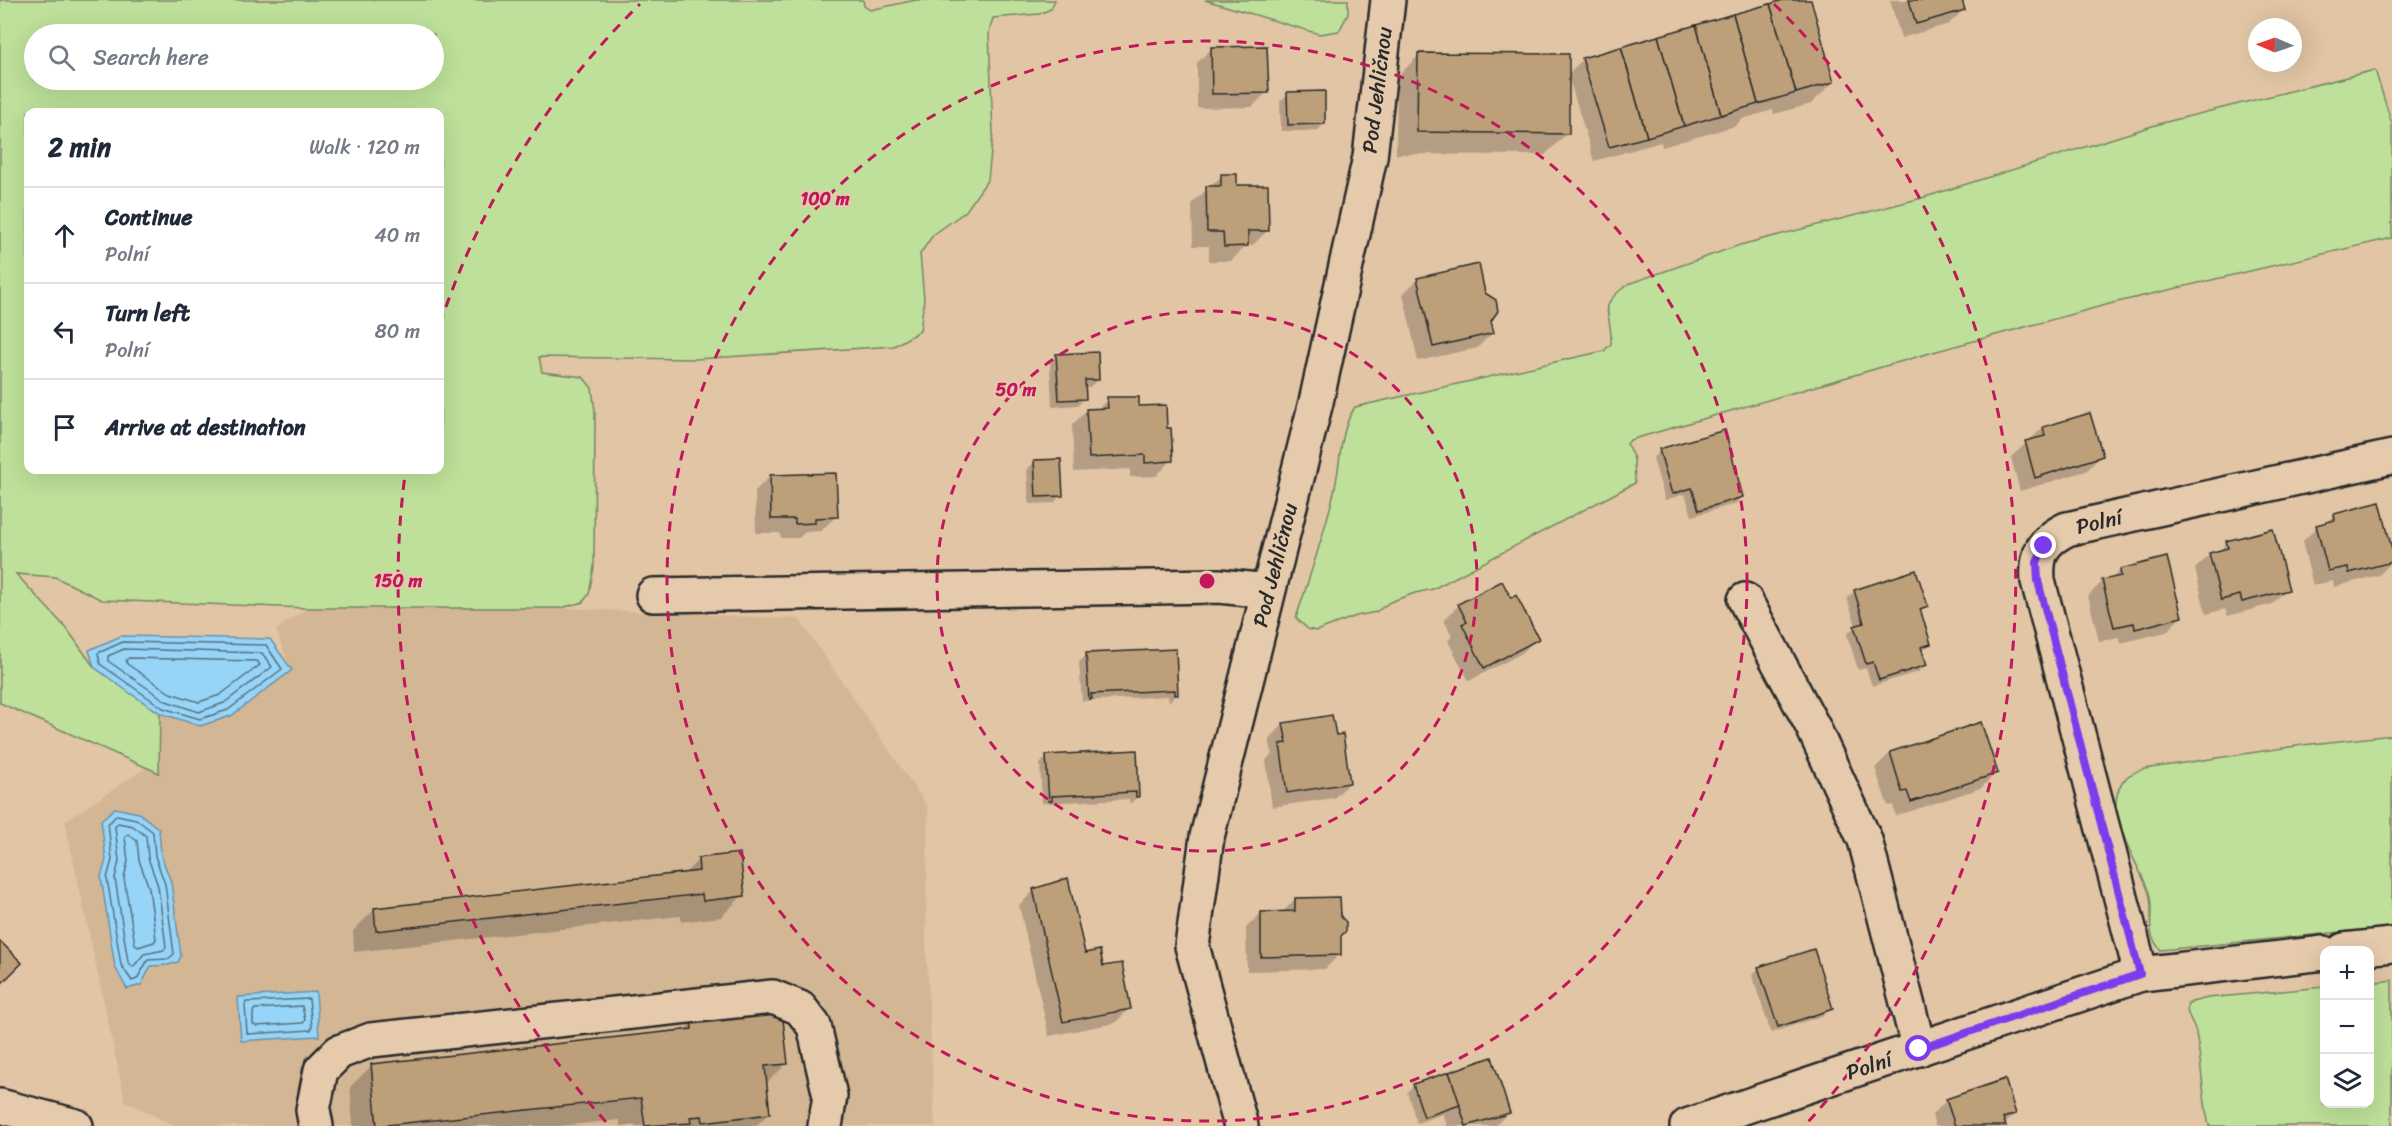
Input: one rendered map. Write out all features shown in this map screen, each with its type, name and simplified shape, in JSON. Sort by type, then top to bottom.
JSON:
[{"type":"street","name":"Pod Jehličnou","points":[[1241,1126],[1192,946],[1207,837],[1316,402],[1370,158],[1388,0]]},
{"type":"street","name":"Polní","points":[[1687,1126],[2140,974],[2038,581],[2037,562],[2044,546],[2054,536],[2067,529],[2392,457]]},
{"type":"street","points":[[653,595],[1219,586],[1268,591]]},
{"type":"street","points":[[1745,600],[1813,727],[1865,840],[1919,1049]]},
{"type":"street","points":[[2374,947],[2392,945]]},
{"type":"street","points":[[2140,974],[2320,954]]},
{"type":"street","points":[[316,1126],[314,1110],[321,1070],[339,1052],[370,1040],[772,997],[800,1008],[814,1026],[830,1096],[825,1126]]},
{"type":"street","points":[[0,1106],[76,1126]]},
{"type":"shaded area","points":[[307,608],[561,608],[799,619],[928,807],[926,941],[935,1126],[175,1126],[125,1101],[65,821],[147,767],[159,772],[160,713],[200,726],[291,671],[276,630]]},
{"type":"green space","points":[[0,0],[863,0],[864,6],[870,10],[916,0],[1055,0],[1051,9],[1039,14],[993,18],[989,32],[993,134],[988,179],[966,211],[933,235],[920,254],[924,299],[920,331],[894,346],[696,359],[539,357],[542,372],[583,377],[592,388],[595,411],[594,567],[589,594],[583,602],[561,608],[307,608],[102,600],[55,577],[16,574],[67,629],[94,667],[160,713],[159,773],[0,703]]},
{"type":"green space","points":[[1205,0],[1348,0],[1348,14],[1339,31],[1319,34]]},
{"type":"green space","points":[[2375,70],[2392,124],[2392,238],[2113,303],[1937,351],[1630,440],[1627,444],[1634,459],[1635,483],[1433,589],[1390,602],[1376,612],[1356,616],[1316,631],[1308,629],[1296,618],[1330,508],[1346,426],[1355,407],[1604,351],[1611,344],[1608,305],[1611,299],[1628,284],[1740,245],[1922,198],[2162,123]]},
{"type":"green space","points":[[2392,735],[2392,927],[2161,950],[2152,936],[2149,893],[2129,850],[2118,818],[2116,803],[2119,789],[2127,777],[2144,769],[2303,745]]},
{"type":"green space","points":[[2392,980],[2392,1126],[2209,1126],[2198,1045],[2195,1029],[2187,1011],[2188,1003],[2208,998],[2320,987],[2320,1108],[2374,1108],[2374,982]]},
{"type":"water","points":[[121,636],[270,639],[292,670],[231,716],[200,726],[160,713],[94,667],[89,650]]},
{"type":"water","points":[[115,808],[139,813],[159,829],[161,855],[171,882],[181,956],[178,962],[151,966],[141,985],[127,989],[115,967],[101,877],[106,860],[101,820]]},
{"type":"water","points":[[316,992],[319,1036],[241,1041],[238,997]]},
{"type":"building","points":[[1783,0],[1811,0],[1834,82],[1796,93],[1770,4]]},
{"type":"building","points":[[1909,0],[1962,0],[1965,10],[1916,24]]},
{"type":"building","points":[[1770,4],[1796,93],[1758,104],[1733,14]]},
{"type":"building","points":[[1733,14],[1758,104],[1721,115],[1696,25]]},
{"type":"building","points":[[1696,25],[1721,115],[1684,126],[1658,36]]},
{"type":"building","points":[[1658,36],[1684,126],[1647,137],[1621,47]]},
{"type":"building","points":[[1267,46],[1269,93],[1212,94],[1211,47]]},
{"type":"building","points":[[1621,47],[1647,137],[1609,147],[1582,58]]},
{"type":"building","points":[[1418,53],[1569,54],[1569,134],[1417,132]]},
{"type":"building","points":[[1325,91],[1325,124],[1288,125],[1287,92]]},
{"type":"building","points":[[1221,174],[1237,174],[1237,185],[1268,185],[1269,231],[1248,231],[1248,246],[1224,247],[1223,232],[1207,232],[1206,186],[1221,186]]},
{"type":"building","points":[[1479,264],[1485,293],[1496,300],[1498,311],[1491,321],[1494,333],[1433,347],[1417,278]]},
{"type":"building","points":[[1098,352],[1099,380],[1085,380],[1086,399],[1059,400],[1056,354]]},
{"type":"building","points":[[1107,397],[1139,397],[1139,406],[1166,405],[1167,428],[1171,428],[1173,461],[1145,463],[1145,455],[1089,458],[1086,409],[1108,408]]},
{"type":"building","points":[[2090,413],[2103,456],[2035,478],[2025,441],[2045,436],[2043,427]]},
{"type":"building","points":[[1725,430],[1743,497],[1699,510],[1692,488],[1672,494],[1659,449]]},
{"type":"building","points":[[1061,459],[1063,496],[1036,497],[1034,460]]},
{"type":"building","points":[[836,473],[838,517],[815,518],[815,523],[795,524],[795,519],[771,519],[770,475]]},
{"type":"building","points":[[2380,502],[2392,549],[2392,562],[2349,573],[2348,567],[2328,571],[2316,525],[2335,520],[2334,514]]},
{"type":"building","points":[[2273,529],[2289,590],[2242,602],[2240,595],[2221,600],[2209,553],[2228,548],[2226,541]]},
{"type":"building","points":[[2167,557],[2182,617],[2135,629],[2134,623],[2114,627],[2102,580],[2121,576],[2120,569]]},
{"type":"building","points":[[1916,570],[1928,606],[1920,609],[1931,644],[1921,647],[1927,665],[1879,680],[1873,662],[1866,664],[1854,626],[1864,623],[1854,590]]},
{"type":"building","points":[[1502,581],[1511,598],[1516,595],[1539,639],[1484,668],[1462,624],[1467,622],[1458,604]]},
{"type":"building","points":[[1176,649],[1178,695],[1175,695],[1175,690],[1091,694],[1092,699],[1089,699],[1086,653]]},
{"type":"building","points":[[1332,715],[1336,735],[1343,734],[1350,783],[1287,793],[1280,744],[1287,743],[1283,723]]},
{"type":"building","points":[[1981,722],[1998,773],[1911,802],[1907,791],[1902,792],[1890,752]]},
{"type":"building","points":[[1137,750],[1139,797],[1136,797],[1136,792],[1052,796],[1052,801],[1049,801],[1046,755]]},
{"type":"building","points":[[740,853],[745,896],[703,901],[702,894],[376,931],[374,908],[699,871],[698,858]]},
{"type":"building","points":[[1068,878],[1085,953],[1100,950],[1103,966],[1122,963],[1131,1009],[1063,1022],[1033,889]]},
{"type":"building","points":[[1340,897],[1341,917],[1346,922],[1346,931],[1341,936],[1341,955],[1261,957],[1261,912],[1295,911],[1295,898]]},
{"type":"building","points":[[0,941],[22,963],[0,985]]},
{"type":"building","points":[[1814,949],[1833,1009],[1778,1027],[1758,967]]},
{"type":"building","points":[[782,1011],[788,1064],[765,1066],[770,1114],[703,1122],[702,1116],[690,1117],[691,1123],[645,1126],[641,1098],[377,1126],[371,1064],[692,1029],[691,1021]]},
{"type":"building","points":[[1492,1057],[1510,1113],[1466,1126],[1449,1072]]},
{"type":"building","points":[[1449,1072],[1460,1105],[1424,1117],[1413,1084]]},
{"type":"building","points":[[2005,1079],[2016,1114],[2003,1118],[2006,1126],[1955,1126],[1946,1099]]},
{"type":"route","points":[[1919,1049],[2140,974],[2038,581],[2037,562],[2044,546]]}]
